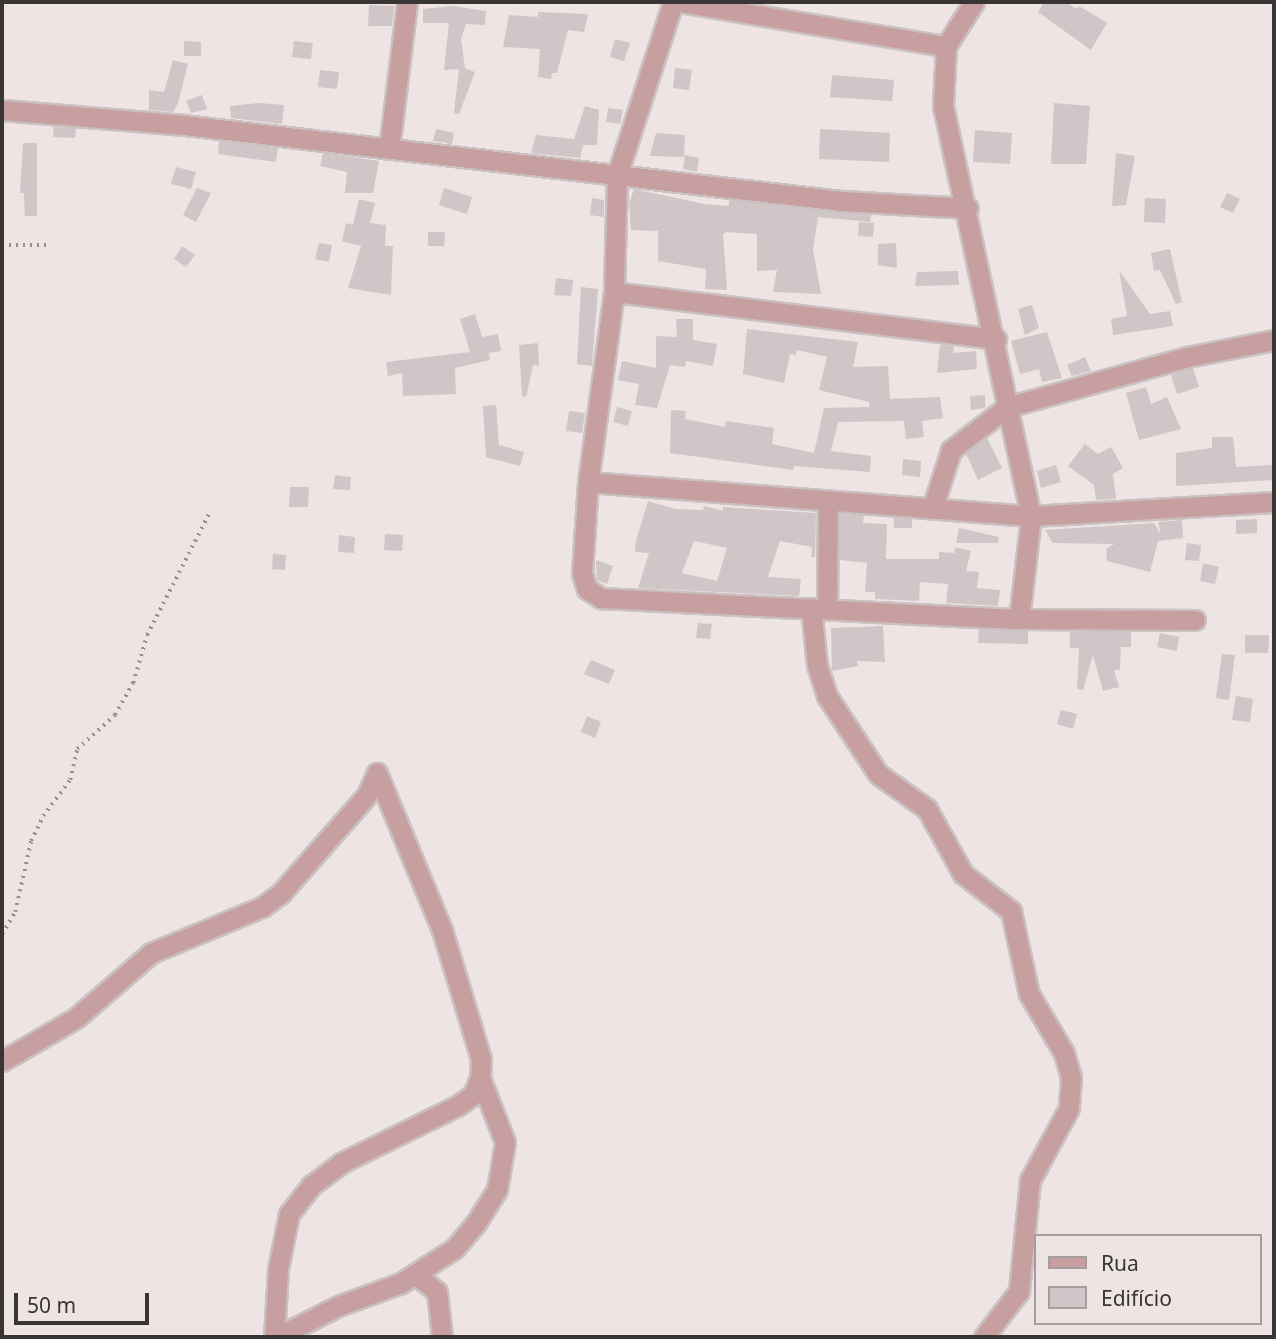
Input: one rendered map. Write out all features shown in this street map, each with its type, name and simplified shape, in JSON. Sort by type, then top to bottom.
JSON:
[{"type":"street","points":[[389,149],[407,2]]},
{"type":"street","points":[[946,46],[676,2],[617,174],[614,292],[588,482],[582,573],[587,589],[601,598],[1019,619],[1195,620]]},
{"type":"street","points":[[974,2],[946,46],[943,106],[996,338],[1007,407],[1031,516],[1019,619]]},
{"type":"street","points":[[2,110],[389,149],[842,201],[968,208]]},
{"type":"street","points":[[614,292],[996,338]]},
{"type":"street","points":[[932,509],[951,450],[1007,407],[1187,358],[1274,340]]},
{"type":"street","points":[[588,482],[1031,516],[1274,502]]},
{"type":"street","points":[[828,500],[817,665],[827,696],[878,774],[927,809],[963,874],[1011,911],[1029,994],[1064,1053],[1071,1077],[1069,1108],[1030,1180],[1024,1216],[1025,1265],[1019,1291],[984,1337]]},
{"type":"street","points":[[2,1061],[76,1018],[151,953],[254,911],[281,893],[367,795],[377,773],[442,930],[481,1059],[480,1078],[473,1095],[457,1106],[341,1163],[312,1185],[289,1213],[278,1269],[275,1337],[415,1274],[455,1248],[497,1190],[505,1142],[480,1078]]},
{"type":"street","points":[[415,1274],[437,1292],[442,1337]]},
{"type":"path","points":[[2,245],[49,246]]},
{"type":"path","points":[[2,934],[15,912],[31,841],[43,816],[69,780],[77,749],[115,715],[133,683],[146,635],[210,512]]},
{"type":"building","points":[[1044,2],[1066,2],[1076,9],[1079,6],[1107,23],[1091,50],[1038,12]]},
{"type":"building","points":[[369,5],[394,6],[392,26],[368,26]]},
{"type":"building","points":[[452,6],[486,11],[485,25],[466,24],[461,39],[465,68],[475,72],[459,114],[454,113],[459,69],[444,70],[449,23],[423,23],[423,9]]},
{"type":"building","points":[[538,12],[588,14],[584,32],[568,30],[557,73],[552,73],[551,79],[538,77],[540,49],[503,47],[509,15],[538,17]]},
{"type":"building","points":[[615,39],[630,43],[624,61],[610,57]]},
{"type":"building","points":[[184,41],[201,42],[201,56],[184,56]]},
{"type":"building","points":[[294,41],[313,43],[311,59],[292,57]]},
{"type":"building","points":[[173,60],[188,64],[178,103],[173,112],[149,110],[149,90],[164,92]]},
{"type":"building","points":[[675,68],[692,70],[689,90],[673,88]]},
{"type":"building","points":[[320,70],[339,72],[337,89],[318,87]]},
{"type":"building","points":[[832,75],[894,80],[892,101],[830,97]]},
{"type":"building","points":[[202,95],[207,109],[191,113],[186,101]]},
{"type":"building","points":[[259,103],[284,105],[282,124],[231,118],[230,106]]},
{"type":"building","points":[[1054,103],[1090,106],[1086,164],[1051,164]]},
{"type":"building","points":[[585,106],[599,110],[597,145],[583,145],[580,158],[531,153],[536,135],[574,139]]},
{"type":"building","points":[[608,108],[623,110],[620,124],[606,122]]},
{"type":"building","points":[[54,127],[76,128],[75,138],[53,137]]},
{"type":"building","points":[[436,129],[454,133],[452,144],[433,141]]},
{"type":"building","points":[[820,129],[890,133],[889,162],[819,159]]},
{"type":"building","points":[[975,130],[1012,133],[1010,164],[973,162]]},
{"type":"building","points":[[656,133],[685,135],[684,157],[650,156]]},
{"type":"building","points":[[219,141],[278,148],[276,162],[218,154]]},
{"type":"building","points":[[23,143],[37,143],[37,216],[25,216],[24,193],[20,193]]},
{"type":"building","points":[[323,153],[379,161],[373,193],[345,193],[347,172],[320,166]]},
{"type":"building","points":[[1116,153],[1135,156],[1126,205],[1112,206]]},
{"type":"building","points":[[685,155],[699,158],[697,172],[683,169]]},
{"type":"building","points":[[176,167],[196,172],[191,189],[171,184]]},
{"type":"building","points":[[197,188],[211,193],[196,222],[183,215]]},
{"type":"building","points":[[444,188],[472,197],[467,214],[439,205]]},
{"type":"building","points":[[634,189],[704,204],[729,206],[729,200],[871,215],[870,222],[818,217],[813,250],[821,294],[773,292],[777,270],[757,271],[757,234],[726,232],[723,234],[727,290],[705,289],[706,269],[658,261],[658,231],[631,230],[629,203]]},
{"type":"building","points":[[1227,193],[1240,199],[1233,213],[1220,207]]},
{"type":"building","points":[[592,198],[604,200],[604,217],[590,215]]},
{"type":"building","points":[[1145,198],[1166,199],[1165,223],[1144,222]]},
{"type":"building","points":[[359,199],[375,203],[370,223],[386,225],[385,246],[393,246],[391,295],[348,288],[361,246],[342,241],[346,223],[353,225]]},
{"type":"building","points":[[859,222],[874,223],[873,237],[858,236]]},
{"type":"building","points":[[428,232],[445,232],[444,246],[428,246]]},
{"type":"building","points":[[319,243],[332,245],[329,262],[315,259]]},
{"type":"building","points":[[896,243],[897,268],[878,265],[878,244]]},
{"type":"building","points":[[182,246],[195,255],[186,267],[174,259]]},
{"type":"building","points":[[1170,249],[1182,302],[1176,304],[1160,270],[1154,271],[1151,253]]},
{"type":"building","points":[[1119,270],[1150,314],[1170,311],[1173,326],[1113,335],[1111,319],[1127,316]]},
{"type":"building","points":[[958,271],[959,285],[915,286],[917,272]]},
{"type":"building","points":[[556,278],[573,280],[571,296],[554,295]]},
{"type":"building","points":[[581,287],[598,289],[592,366],[577,364]]},
{"type":"building","points":[[1032,305],[1039,328],[1025,335],[1018,309]]},
{"type":"building","points":[[475,314],[482,337],[498,334],[501,351],[489,353],[490,360],[455,368],[456,394],[403,396],[402,373],[388,376],[386,362],[470,352],[460,319]]},
{"type":"building","points":[[676,319],[693,319],[693,340],[717,344],[713,366],[686,361],[685,367],[670,365],[657,408],[635,405],[639,384],[618,380],[622,361],[656,368],[656,336],[677,337]]},
{"type":"building","points":[[747,329],[858,342],[853,367],[888,366],[890,399],[940,397],[943,418],[922,421],[924,437],[906,439],[904,421],[838,422],[831,451],[871,456],[870,472],[794,466],[793,470],[670,453],[671,410],[686,411],[685,419],[725,427],[726,421],[774,428],[772,444],[814,453],[824,408],[869,407],[869,402],[819,390],[827,357],[797,350],[796,355],[790,354],[784,383],[743,374]]},
{"type":"building","points":[[1047,332],[1062,378],[1042,382],[1039,369],[1020,374],[1011,341]]},
{"type":"building","points":[[538,343],[539,366],[533,365],[526,397],[522,396],[519,345]]},
{"type":"building","points":[[940,345],[954,346],[953,353],[976,351],[977,369],[937,373]]},
{"type":"building","points":[[1085,357],[1091,371],[1072,376],[1067,365]]},
{"type":"building","points":[[1193,368],[1199,387],[1177,394],[1171,375]]},
{"type":"building","points":[[1146,387],[1151,404],[1167,397],[1181,429],[1139,440],[1126,393]]},
{"type":"building","points":[[985,395],[985,408],[971,410],[970,396]]},
{"type":"building","points":[[496,405],[499,445],[524,452],[520,466],[486,457],[483,406]]},
{"type":"building","points":[[617,407],[632,411],[628,426],[613,422]]},
{"type":"building","points":[[569,411],[585,413],[582,433],[566,431]]},
{"type":"building","points":[[1212,437],[1233,437],[1236,467],[1274,465],[1274,480],[1176,486],[1176,453],[1212,448]]},
{"type":"building","points":[[987,438],[1002,468],[978,480],[966,454]]},
{"type":"building","points":[[1085,444],[1098,454],[1111,447],[1123,468],[1113,474],[1116,499],[1096,500],[1094,485],[1068,466]]},
{"type":"building","points":[[903,459],[921,461],[920,477],[902,475]]},
{"type":"building","points":[[1056,465],[1061,482],[1041,488],[1037,471]]},
{"type":"building","points":[[335,475],[351,477],[350,490],[333,489]]},
{"type":"building","points":[[290,487],[309,487],[308,507],[289,507]]},
{"type":"building","points":[[648,501],[675,509],[703,510],[704,506],[723,511],[723,507],[816,513],[815,557],[811,557],[812,547],[780,541],[768,577],[801,579],[799,596],[638,588],[649,553],[635,552]],"holes":[[[694,541],[727,548],[717,581],[682,573]]]},
{"type":"building","points":[[840,514],[864,515],[863,523],[887,524],[886,559],[939,559],[939,552],[954,553],[955,547],[971,551],[966,571],[979,572],[977,588],[1000,590],[998,606],[946,603],[948,584],[920,582],[919,601],[875,599],[875,592],[865,592],[867,563],[840,560]]},
{"type":"building","points":[[894,518],[912,519],[912,528],[894,528]]},
{"type":"building","points":[[1257,519],[1257,533],[1236,534],[1236,520]]},
{"type":"building","points":[[1182,520],[1183,538],[1158,541],[1150,572],[1107,561],[1106,549],[1114,544],[1053,543],[1045,530],[1154,523],[1161,535],[1158,522]]},
{"type":"building","points":[[959,528],[999,537],[998,543],[956,543]]},
{"type":"building","points":[[385,534],[403,535],[402,551],[384,550]]},
{"type":"building","points":[[339,535],[355,537],[354,553],[338,552]]},
{"type":"building","points":[[1187,543],[1201,545],[1199,561],[1185,560]]},
{"type":"building","points":[[273,554],[286,555],[285,570],[272,569]]},
{"type":"building","points":[[596,560],[613,566],[607,584],[597,580]]},
{"type":"building","points":[[1203,563],[1219,567],[1215,584],[1200,581]]},
{"type":"building","points":[[698,623],[712,624],[710,639],[696,638]]},
{"type":"building","points":[[883,626],[885,662],[857,661],[858,666],[832,671],[831,628]]},
{"type":"building","points":[[979,629],[1028,631],[1028,644],[978,643]]},
{"type":"building","points":[[1070,632],[1131,632],[1131,647],[1121,647],[1120,670],[1114,670],[1119,687],[1103,691],[1093,655],[1083,690],[1077,689],[1079,648],[1070,648]]},
{"type":"building","points":[[1160,633],[1179,637],[1177,651],[1157,647]]},
{"type":"building","points":[[1245,635],[1269,635],[1268,653],[1245,653]]},
{"type":"building","points":[[1222,654],[1235,655],[1229,700],[1216,698]]},
{"type":"building","points":[[591,660],[615,670],[609,684],[584,674]]},
{"type":"building","points":[[1236,696],[1253,699],[1250,722],[1232,720]]},
{"type":"building","points":[[1061,710],[1077,714],[1073,729],[1057,724]]},
{"type":"building","points":[[587,716],[601,722],[595,738],[581,732]]}]
